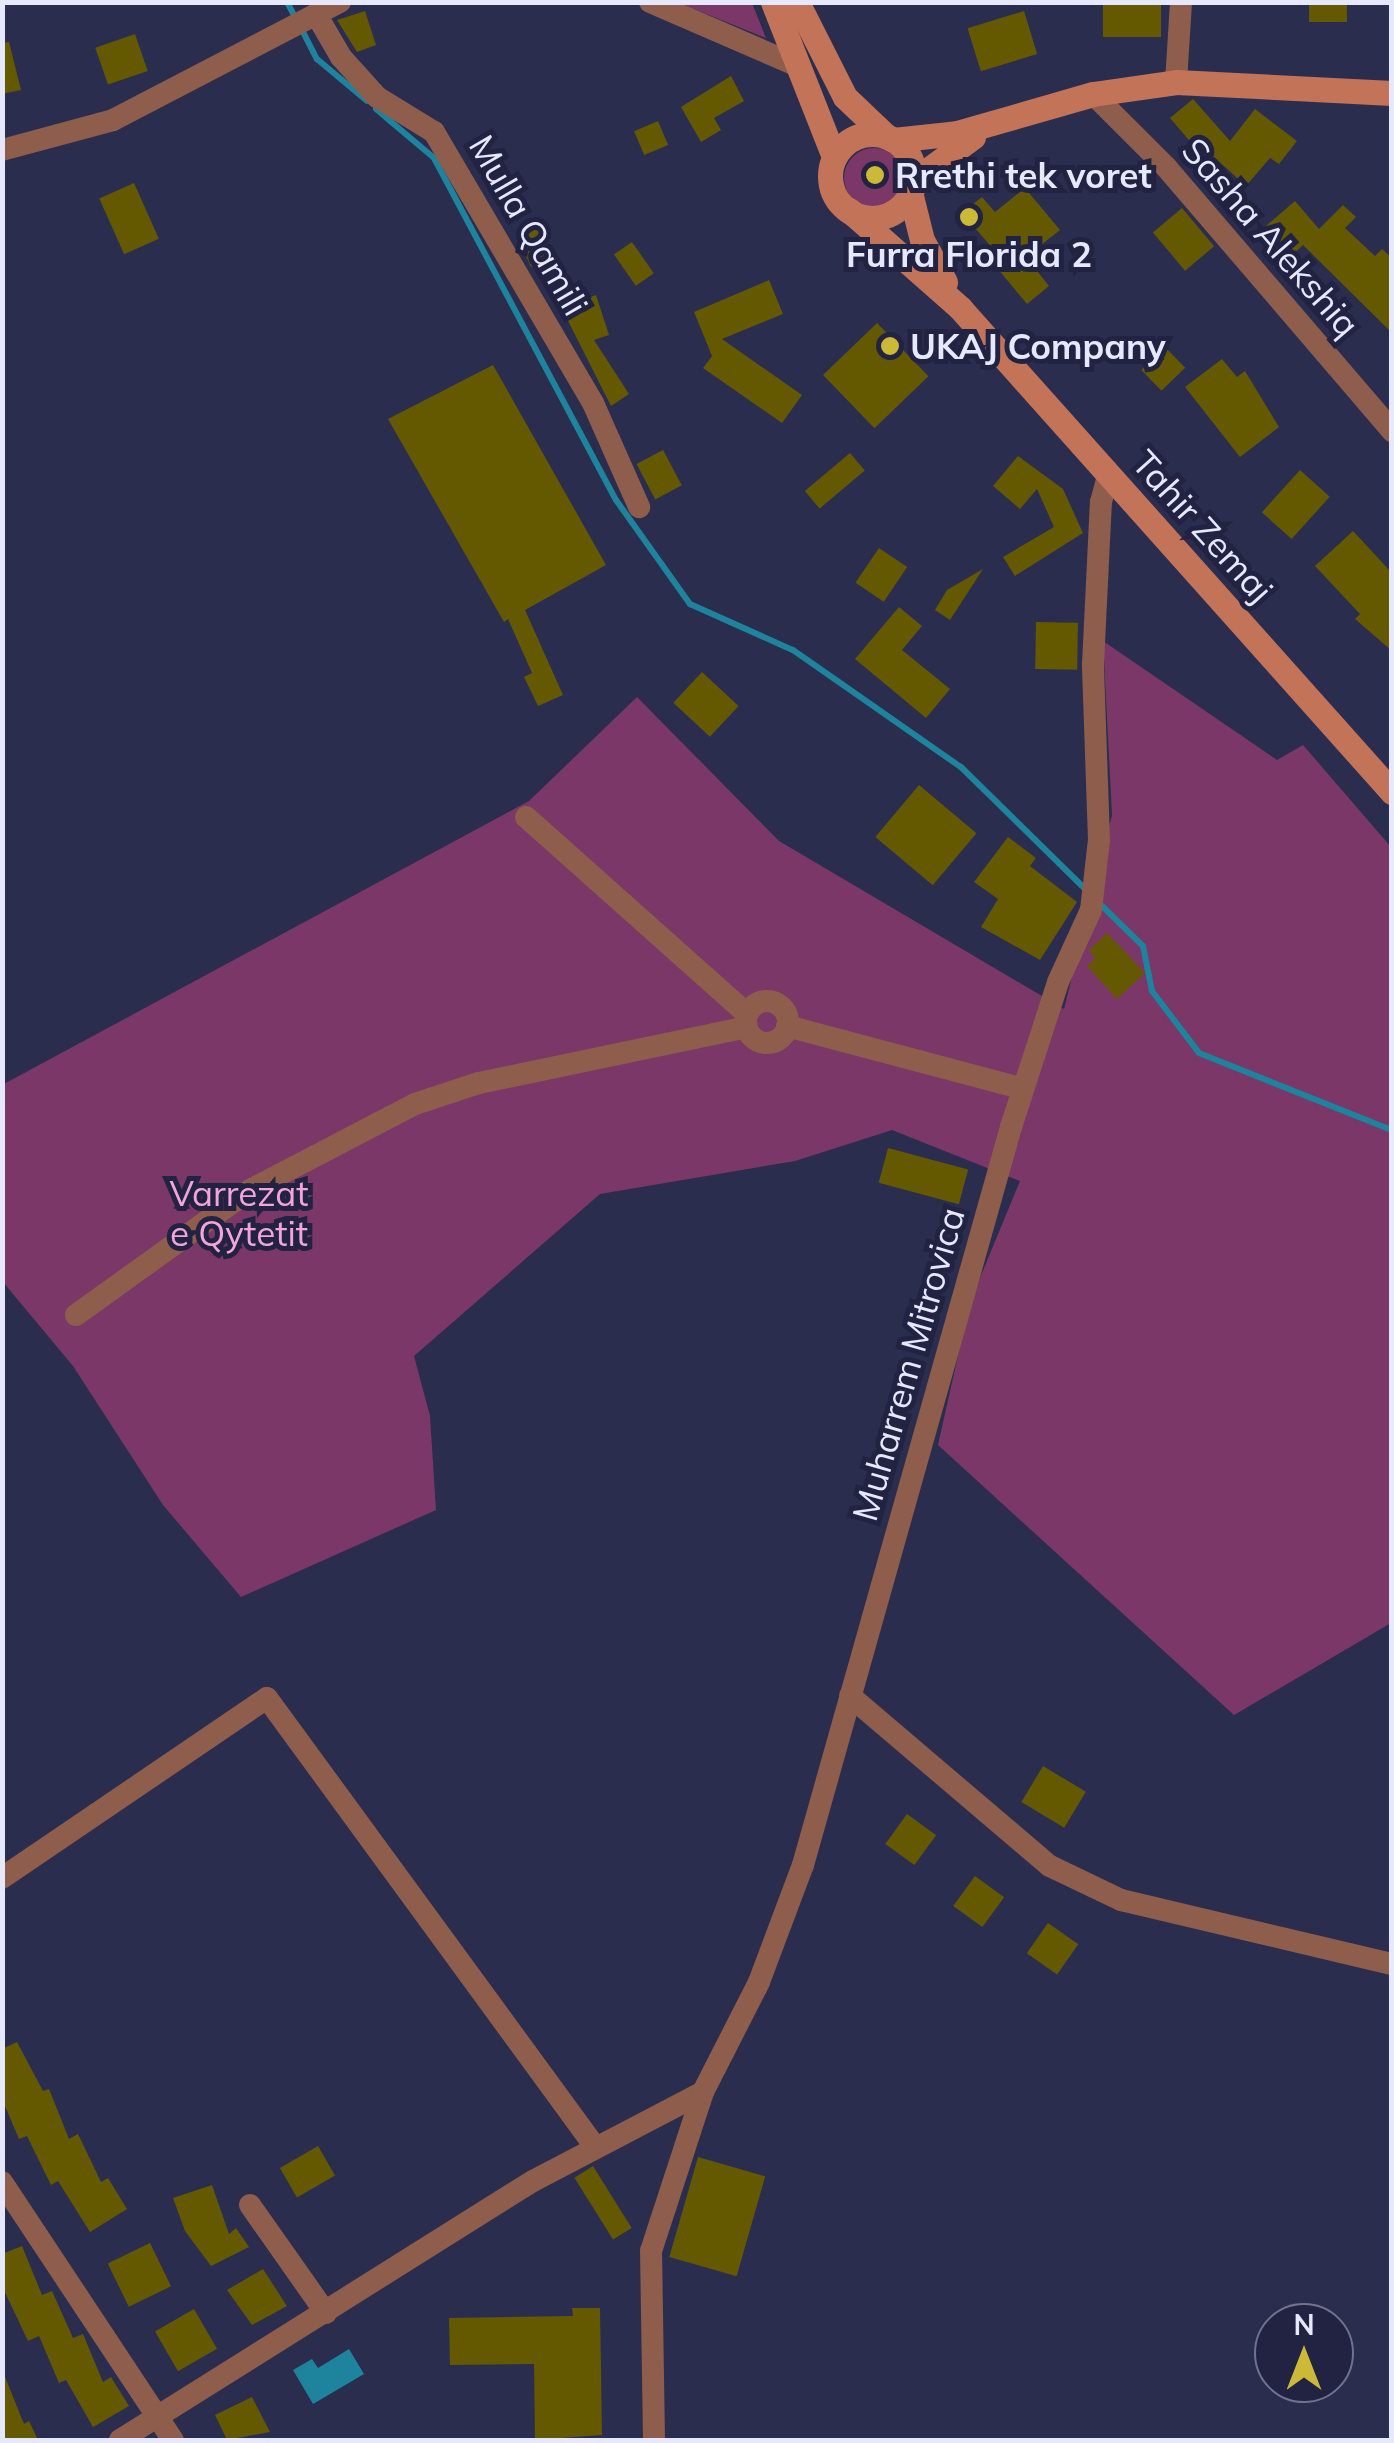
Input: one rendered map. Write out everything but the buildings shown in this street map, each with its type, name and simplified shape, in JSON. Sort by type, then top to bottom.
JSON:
[{"type":"main road","points":[[774,2],[834,157],[830,180],[848,210],[884,216],[912,186],[999,122]]},
{"type":"main road","points":[[797,2],[845,98],[908,154],[912,186]]},
{"type":"main road","points":[[834,157],[862,135],[890,138],[999,122],[1093,94],[1176,82],[1392,93]]},
{"type":"main road","name":"Tahir Zemaj","points":[[912,186],[922,240],[960,308]]},
{"type":"main road","name":"Tahir Zemaj","points":[[848,210],[960,308],[1391,789]]},
{"type":"street","points":[[2,150],[114,120],[340,2]]},
{"type":"street","points":[[650,2],[800,67]]},
{"type":"street","points":[[1176,82],[1180,2]]},
{"type":"street","name":"Mulla Qamili","points":[[316,14],[377,97],[434,132],[593,404],[639,506]]},
{"type":"street","name":"Sasha Alekshiq","points":[[1093,94],[1166,167],[1392,431]]},
{"type":"street","name":"Muharrem Mitrovica","points":[[654,2440],[651,2251],[704,2092],[758,1982],[802,1865],[1023,1089],[1058,982],[1091,910],[1095,880],[1094,664],[1101,502],[1109,473]]},
{"type":"street","points":[[526,817],[768,1043],[788,1026],[1023,1089]]},
{"type":"street","points":[[76,1315],[250,1190],[415,1104],[480,1083],[747,1021]]},
{"type":"street","points":[[850,1696],[1050,1866],[1121,1900],[1392,1964]]},
{"type":"street","points":[[2,1878],[267,1698],[596,2148]]},
{"type":"street","points":[[120,2440],[160,2420],[596,2148],[704,2092]]},
{"type":"street","points":[[2,2182],[173,2440]]},
{"type":"street","points":[[250,2204],[326,2313]]},
{"type":"green space","points":[[679,3],[752,3],[766,38]]},
{"type":"green space","points":[[874,148],[895,157],[904,178],[895,199],[874,208],[853,199],[844,178],[853,157]]},
{"type":"green space","name":"Varrezat e Qytetit","points":[[1103,641],[1277,760],[1303,745],[1391,847],[1391,1623],[1234,1715],[938,1445],[970,1302],[1020,1181],[892,1130],[795,1161],[600,1194],[414,1356],[430,1416],[436,1510],[241,1597],[163,1505],[73,1366],[3,1282],[2,1085],[529,801],[637,697],[779,841],[1064,1009],[1112,815]]},
{"type":"water","points":[[349,2349],[364,2374],[313,2404],[293,2370],[312,2359],[318,2368]]},
{"type":"waterway","points":[[287,2],[296,19]]},
{"type":"waterway","points":[[302,30],[317,59],[367,101]]},
{"type":"waterway","points":[[376,109],[434,158],[616,500],[690,604],[793,650],[961,767],[1088,892]]},
{"type":"waterway","points":[[1097,901],[1143,946],[1152,991],[1199,1053],[1392,1130]]},
{"type":"place","name":"Rrethi tek voret","points":[[875,175]]},
{"type":"place","name":"Furra Florida 2","points":[[969,217]]},
{"type":"place","name":"UKAJ Company","points":[[890,346]]}]
